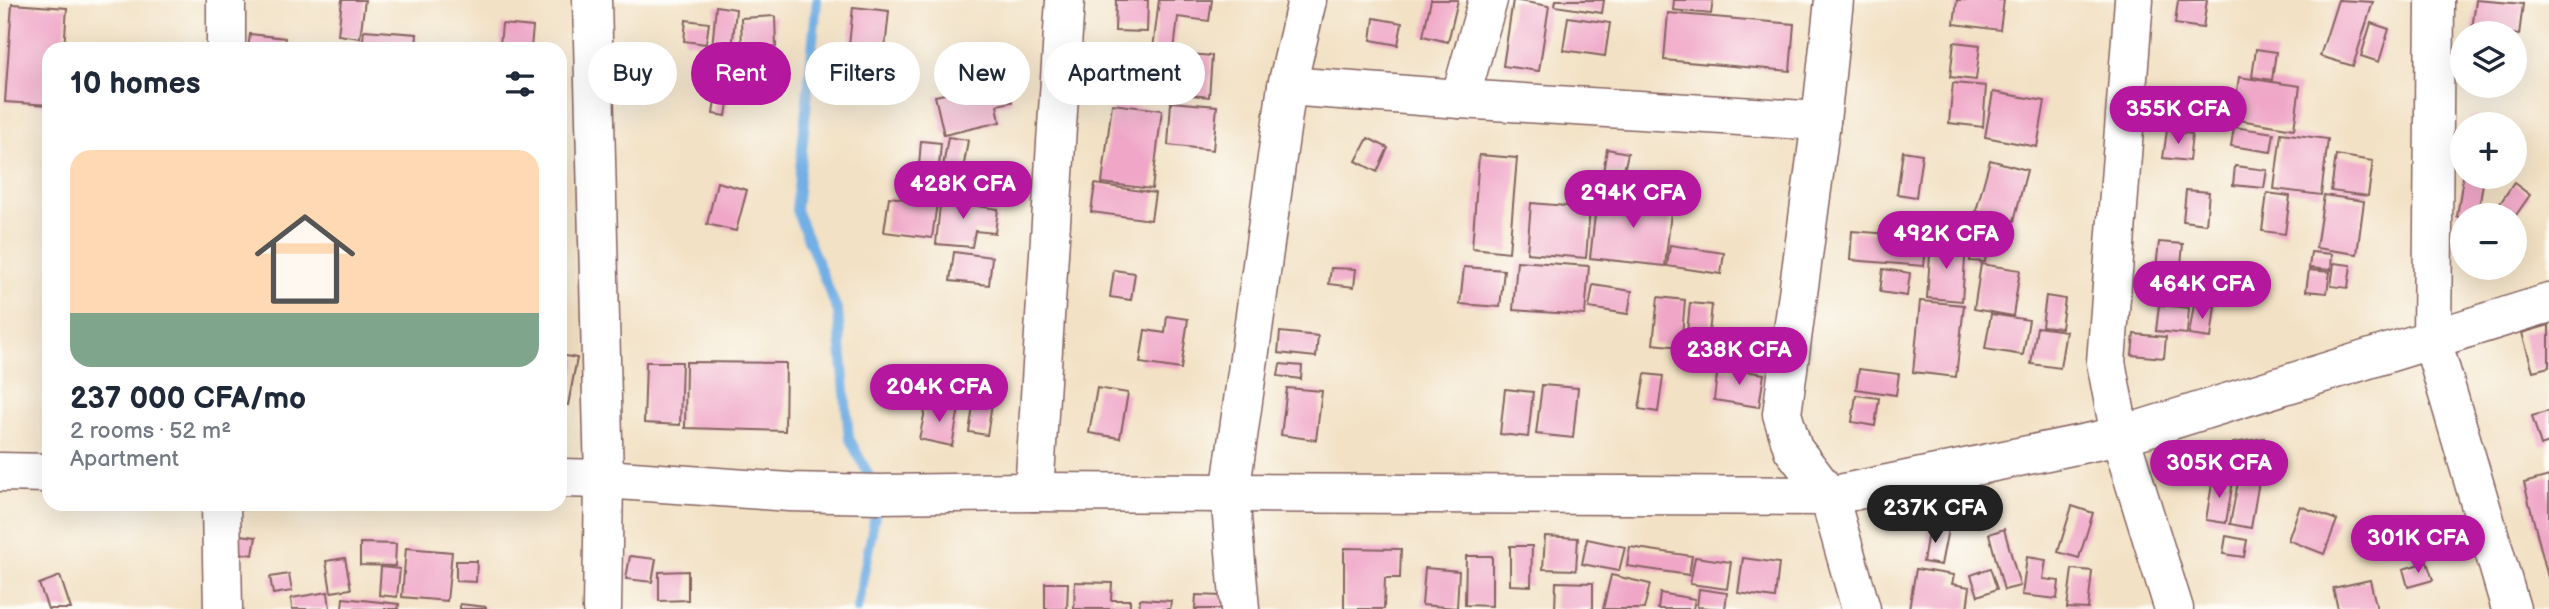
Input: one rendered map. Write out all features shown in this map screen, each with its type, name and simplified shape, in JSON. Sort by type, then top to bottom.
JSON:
[{"type":"street","points":[[226,0],[226,42]]},
{"type":"street","points":[[592,0],[604,479],[602,609]]},
{"type":"street","points":[[1034,492],[1065,0]]},
{"type":"street","points":[[1240,609],[1230,494],[1287,86],[1307,0]]},
{"type":"street","points":[[1460,99],[1488,0]]},
{"type":"street","points":[[1833,0],[1821,121],[1783,414],[1793,449],[1829,496],[1861,609]]},
{"type":"street","points":[[2134,0],[2106,362],[2120,436],[2174,609]]},
{"type":"street","points":[[2435,0],[2432,340],[2511,609]]},
{"type":"street","points":[[1287,86],[1821,121]]},
{"type":"street","points":[[567,478],[866,494],[1034,492],[1829,496],[2120,436],[2549,303]]},
{"type":"street","points":[[0,472],[42,473]]},
{"type":"street","points":[[221,511],[223,609]]},
{"type":"building","points":[[342,0],[365,0],[360,38],[338,35]]},
{"type":"building","points":[[1116,0],[1148,0],[1147,32],[1115,31]]},
{"type":"building","points":[[1159,0],[1212,0],[1209,21],[1178,17],[1175,42],[1154,42]]},
{"type":"building","points":[[1431,0],[1458,0],[1448,42],[1423,36]]},
{"type":"building","points":[[1513,0],[1549,6],[1539,71],[1503,66]]},
{"type":"building","points":[[1556,0],[1604,0],[1602,13],[1555,6]]},
{"type":"building","points":[[1674,0],[1713,0],[1711,14],[1673,10]]},
{"type":"building","points":[[1957,0],[2004,0],[2000,30],[1954,24]]},
{"type":"building","points":[[2178,0],[2207,0],[2203,28],[2175,24]]},
{"type":"building","points":[[2338,0],[2373,2],[2353,66],[2320,56]]},
{"type":"building","points":[[2476,0],[2523,4],[2521,21],[2473,21]]},
{"type":"building","points":[[12,4],[67,8],[65,42],[42,42],[42,105],[5,102]]},
{"type":"building","points":[[716,6],[736,9],[733,42],[713,42]]},
{"type":"building","points":[[853,7],[889,11],[886,42],[849,42]]},
{"type":"building","points":[[1668,13],[1794,24],[1790,71],[1664,60]]},
{"type":"building","points":[[775,16],[776,42],[742,42],[741,18]]},
{"type":"building","points":[[1568,17],[1610,23],[1605,56],[1563,50]]},
{"type":"building","points":[[1374,18],[1402,23],[1398,45],[1371,40]]},
{"type":"building","points":[[686,20],[709,23],[706,42],[684,41]]},
{"type":"building","points":[[2371,23],[2389,29],[2379,62],[2361,56]]},
{"type":"building","points":[[502,24],[533,27],[532,42],[500,42]]},
{"type":"building","points":[[364,30],[417,34],[416,42],[363,42]]},
{"type":"building","points":[[250,34],[285,38],[285,42],[249,42]]},
{"type":"building","points":[[1954,42],[1980,45],[1976,80],[1950,77]]},
{"type":"building","points":[[2256,49],[2276,52],[2272,80],[2252,77]]},
{"type":"building","points":[[1205,55],[1212,56],[1209,97],[1205,97]]},
{"type":"building","points":[[2239,77],[2300,86],[2294,129],[2233,119]]},
{"type":"building","points":[[1953,83],[1986,86],[1983,127],[1949,123]]},
{"type":"building","points":[[1993,92],[2045,101],[2037,147],[1985,137]]},
{"type":"building","points":[[2167,101],[2190,104],[2188,124],[2165,121]]},
{"type":"building","points":[[714,105],[728,105],[726,116],[713,114]]},
{"type":"building","points":[[937,105],[997,105],[1000,122],[944,135]]},
{"type":"building","points":[[1112,105],[1162,110],[1152,189],[1102,183]]},
{"type":"building","points":[[1171,105],[1217,106],[1213,150],[1168,145]]},
{"type":"building","points":[[2234,127],[2274,133],[2271,152],[2231,146]]},
{"type":"building","points":[[2167,130],[2192,134],[2189,161],[2163,158]]},
{"type":"building","points":[[2281,133],[2328,139],[2321,195],[2274,189]]},
{"type":"building","points":[[948,137],[968,140],[962,176],[942,173]]},
{"type":"building","points":[[1368,138],[1388,148],[1377,172],[1356,161]]},
{"type":"building","points":[[921,141],[941,143],[937,191],[917,190]]},
{"type":"building","points":[[1607,149],[1628,153],[1623,175],[1603,172]]},
{"type":"building","points":[[1903,151],[1922,154],[1916,197],[1897,194]]},
{"type":"building","points":[[1479,155],[1517,158],[1509,252],[1472,248]]},
{"type":"building","points":[[2336,155],[2373,161],[2368,196],[2331,191]]},
{"type":"building","points":[[1990,160],[2027,170],[2014,221],[1976,211]]},
{"type":"building","points":[[2235,166],[2267,170],[2264,188],[2233,185]]},
{"type":"building","points":[[989,179],[1023,185],[1021,203],[986,197]]},
{"type":"building","points":[[717,182],[747,190],[736,231],[707,224]]},
{"type":"building","points":[[1095,184],[1155,193],[1151,220],[1091,212]]},
{"type":"building","points":[[2461,189],[2482,189],[2480,203],[2459,203]]},
{"type":"building","points":[[2510,189],[2522,189],[2530,195],[2524,203],[2500,203]]},
{"type":"building","points":[[2186,190],[2209,192],[2206,224],[2183,221]]},
{"type":"building","points":[[1642,192],[1673,195],[1665,266],[1590,258],[1597,198],[1641,203]]},
{"type":"building","points":[[2267,193],[2290,196],[2285,234],[2262,231]]},
{"type":"building","points":[[941,195],[978,199],[977,206],[998,209],[995,233],[975,231],[972,247],[936,244]]},
{"type":"building","points":[[2324,195],[2364,201],[2357,254],[2316,248]]},
{"type":"building","points":[[889,197],[937,203],[932,238],[884,232]]},
{"type":"building","points":[[1531,203],[1590,208],[1586,258],[1527,253]]},
{"type":"building","points":[[1973,218],[1993,221],[1990,239],[1970,237]]},
{"type":"building","points":[[1852,231],[1927,237],[1924,266],[1850,260]]},
{"type":"building","points":[[1931,241],[1966,245],[1962,301],[1927,298]]},
{"type":"building","points":[[1972,242],[1987,244],[1985,262],[1970,261]]},
{"type":"building","points":[[2159,242],[2183,244],[2178,296],[2153,294]]},
{"type":"building","points":[[1670,245],[1724,253],[1721,274],[1667,266]]},
{"type":"building","points":[[954,252],[992,257],[989,285],[950,281]]},
{"type":"building","points":[[2311,252],[2332,254],[2331,270],[2309,268]]},
{"type":"building","points":[[1517,261],[1589,266],[1585,315],[1513,310]]},
{"type":"building","points":[[2334,263],[2351,265],[2348,288],[2331,286]]},
{"type":"building","points":[[1981,264],[2020,270],[2013,316],[1974,309]]},
{"type":"building","points":[[1464,267],[1504,270],[1500,307],[1460,304]]},
{"type":"building","points":[[1331,268],[1356,269],[1354,287],[1329,284]]},
{"type":"building","points":[[1883,269],[1910,273],[1907,296],[1880,292]]},
{"type":"building","points":[[1114,270],[1135,273],[1131,300],[1110,297]]},
{"type":"building","points":[[2309,270],[2330,272],[2327,293],[2306,291]]},
{"type":"building","points":[[1593,285],[1632,291],[1628,314],[1589,308]]},
{"type":"building","points":[[2046,296],[2065,299],[2061,328],[2042,326]]},
{"type":"building","points":[[1658,297],[1685,300],[1681,347],[1653,344]]},
{"type":"building","points":[[1920,301],[1964,305],[1956,377],[1913,372]]},
{"type":"building","points":[[1690,303],[1712,305],[1706,363],[1684,361]]},
{"type":"building","points":[[2194,304],[2215,306],[2211,338],[2189,335]]},
{"type":"building","points":[[2159,305],[2189,308],[2187,334],[2156,331]]},
{"type":"building","points":[[1991,314],[2029,320],[2023,355],[1985,349]]},
{"type":"building","points":[[1167,316],[1188,319],[1181,369],[1140,363],[1145,330],[1165,333]]},
{"type":"building","points":[[2549,325],[2549,367],[2533,371],[2522,333]]},
{"type":"building","points":[[2037,327],[2066,331],[2060,368],[2031,364]]},
{"type":"building","points":[[1280,332],[1318,336],[1316,357],[1278,353]]},
{"type":"building","points":[[2134,334],[2166,337],[2164,358],[2132,355]]},
{"type":"building","points":[[567,356],[577,358],[567,405]]},
{"type":"building","points":[[646,362],[682,362],[680,425],[644,423]]},
{"type":"building","points":[[686,362],[786,363],[785,431],[685,428]]},
{"type":"building","points":[[1280,364],[1302,366],[1301,379],[1278,376]]},
{"type":"building","points":[[1718,367],[1764,374],[1759,407],[1714,400]]},
{"type":"building","points":[[1859,369],[1899,374],[1896,395],[1856,389]]},
{"type":"building","points":[[1645,374],[1663,376],[1658,412],[1639,409]]},
{"type":"building","points":[[1542,385],[1578,388],[1573,438],[1536,434]]},
{"type":"building","points":[[976,388],[994,391],[987,435],[969,432]]},
{"type":"building","points":[[1097,388],[1128,393],[1120,438],[1089,433]]},
{"type":"building","points":[[1287,388],[1322,391],[1316,440],[1281,435]]},
{"type":"building","points":[[1505,389],[1533,392],[1528,437],[1500,434]]},
{"type":"building","points":[[1856,395],[1879,398],[1875,426],[1852,422]]},
{"type":"building","points":[[927,402],[959,408],[952,446],[919,439]]},
{"type":"building","points":[[2549,411],[2549,443],[2541,446],[2532,416]]},
{"type":"building","points":[[2264,438],[2267,463],[2237,468],[2233,443]]},
{"type":"building","points":[[2549,476],[2549,577],[2548,577],[2524,483]]},
{"type":"building","points":[[2239,477],[2259,481],[2251,528],[2230,524]]},
{"type":"building","points":[[2213,478],[2233,481],[2226,523],[2206,520]]},
{"type":"building","points":[[2072,506],[2093,513],[2079,558],[2058,552]]},
{"type":"building","points":[[2300,506],[2337,520],[2324,554],[2288,540]]},
{"type":"building","points":[[1929,526],[1948,529],[1941,565],[1923,562]]},
{"type":"building","points":[[2004,529],[2020,586],[2004,590],[1989,534]]},
{"type":"building","points":[[240,535],[256,537],[253,555],[238,553]]},
{"type":"building","points":[[1545,536],[1578,538],[1576,570],[1543,569]]},
{"type":"building","points":[[2226,536],[2247,540],[2244,557],[2223,554]]},
{"type":"building","points":[[1587,539],[1625,547],[1619,571],[1582,564]]},
{"type":"building","points":[[360,543],[396,544],[395,566],[360,565]]},
{"type":"building","points":[[1510,546],[1532,546],[1531,586],[1510,585]]},
{"type":"building","points":[[1630,547],[1692,556],[1689,575],[1627,566]]},
{"type":"building","points":[[406,548],[452,552],[447,601],[402,597]]},
{"type":"building","points":[[1344,548],[1401,549],[1400,578],[1385,578],[1384,609],[1344,609]]},
{"type":"building","points":[[630,556],[656,559],[652,582],[626,579]]},
{"type":"building","points":[[1466,556],[1492,556],[1492,606],[1465,605]]},
{"type":"building","points":[[1695,557],[1731,562],[1727,589],[1690,584]]},
{"type":"building","points":[[2027,557],[2046,560],[2043,579],[2059,581],[2057,599],[2022,595]]},
{"type":"building","points":[[345,558],[351,589],[331,592],[326,561]]},
{"type":"building","points":[[1743,558],[1779,563],[1775,598],[1738,593]]},
{"type":"building","points":[[456,561],[477,561],[476,582],[456,581]]},
{"type":"building","points":[[2427,562],[2433,580],[2408,587],[2403,569]]},
{"type":"building","points":[[381,567],[400,569],[397,597],[379,595]]},
{"type":"building","points":[[1425,568],[1459,571],[1457,608],[1422,605]]},
{"type":"building","points":[[1990,568],[1997,589],[1978,596],[1971,575]]},
{"type":"building","points":[[1916,569],[1954,575],[1952,584],[1970,587],[1967,609],[1909,609]]},
{"type":"building","points":[[2072,569],[2092,571],[2088,609],[2067,608]]},
{"type":"building","points":[[688,571],[688,600],[659,601],[659,572]]},
{"type":"building","points":[[289,574],[292,591],[273,594],[270,577]]},
{"type":"building","points":[[1611,575],[1650,584],[1644,609],[1603,609]]},
{"type":"building","points":[[60,576],[71,609],[48,609],[39,584]]},
{"type":"building","points":[[2370,580],[2377,609],[2338,609],[2333,588]]},
{"type":"building","points":[[1075,582],[1112,583],[1111,600],[1130,600],[1130,609],[1074,609]]},
{"type":"building","points":[[1556,582],[1593,583],[1593,609],[1555,609]]},
{"type":"building","points":[[1045,583],[1068,583],[1067,609],[1045,609]]},
{"type":"building","points":[[1699,589],[1727,593],[1725,609],[1697,607]]},
{"type":"building","points":[[328,592],[330,609],[292,609],[291,598]]},
{"type":"building","points":[[1660,593],[1695,599],[1693,609],[1658,609]]},
{"type":"building","points":[[1196,595],[1223,596],[1222,609],[1195,609]]},
{"type":"building","points":[[343,598],[399,604],[398,609],[342,609]]},
{"type":"building","points":[[1140,599],[1171,601],[1170,609],[1139,609]]},
{"type":"building","points":[[460,604],[486,607],[486,609],[460,609]]},
{"type":"waterway","points":[[817,0],[796,210],[838,312],[849,438],[874,485]]},
{"type":"waterway","points":[[857,609],[878,500]]}]
